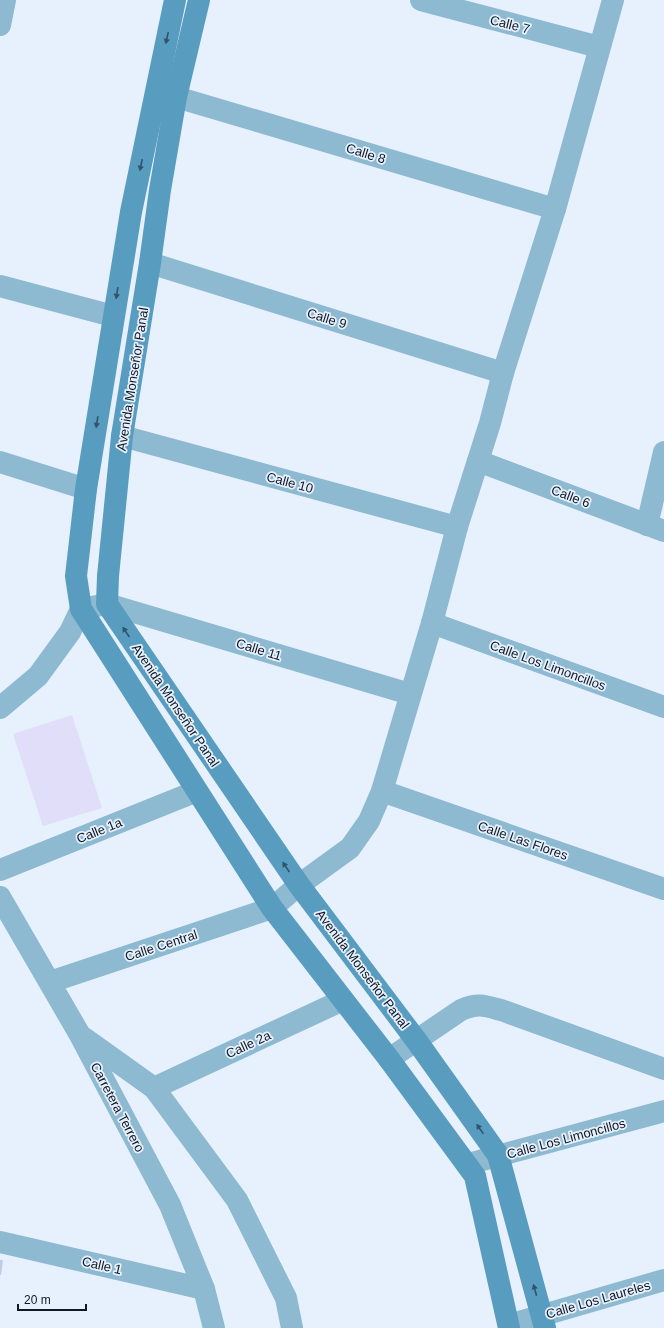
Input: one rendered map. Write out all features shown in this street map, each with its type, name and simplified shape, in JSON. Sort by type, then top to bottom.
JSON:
[{"type":"street","points":[[0,25],[6,0]]},
{"type":"street","name":"Avenida Monseñor Panal","points":[[175,0],[131,212],[86,489],[76,576],[81,609],[272,908],[468,1164],[475,1176],[509,1326]]},
{"type":"street","name":"Avenida Monseñor Panal","points":[[199,0],[176,97],[122,436],[108,576],[107,604],[299,885],[416,1040],[498,1156],[543,1322]]},
{"type":"street","name":"Calle 7","points":[[421,0],[599,47]]},
{"type":"street","points":[[272,908],[299,885],[350,848],[369,821],[382,791],[432,623],[457,527],[478,461],[503,373],[555,209],[613,0]]},
{"type":"street","name":"Calle 8","points":[[176,97],[555,209]]},
{"type":"street","name":"Calle 9","points":[[150,263],[503,373]]},
{"type":"street","points":[[0,286],[113,316]]},
{"type":"street","name":"Calle 10","points":[[122,436],[457,527]]},
{"type":"street","points":[[655,528],[664,452]]},
{"type":"street","name":"Calle 6","points":[[478,461],[655,528]]},
{"type":"street","points":[[0,462],[86,489]]},
{"type":"street","points":[[0,708],[38,676],[70,632],[81,609],[107,604]]},
{"type":"street","name":"Calle 11","points":[[107,604],[410,694]]},
{"type":"street","name":"Calle Los Limoncillos","points":[[432,623],[664,707]]},
{"type":"street","name":"Calle 1a","points":[[0,870],[197,791]]},
{"type":"street","name":"Calle Las Flores","points":[[382,791],[664,889]]},
{"type":"street","name":"Carretera Terrero","points":[[0,897],[80,1035],[170,1205],[204,1289],[214,1328]]},
{"type":"street","name":"Calle Central","points":[[50,982],[272,908]]},
{"type":"street","name":"Calle 2a","points":[[154,1088],[343,1000]]},
{"type":"street","points":[[389,1059],[461,1010],[482,1004],[664,1069]]},
{"type":"street","points":[[80,1035],[154,1088],[237,1200],[286,1298],[292,1328]]},
{"type":"street","name":"Calle Los Limoncillos","points":[[468,1164],[664,1111]]},
{"type":"street","name":"Calle 1","points":[[0,1242],[204,1289]]},
{"type":"street","name":"Calle Los Laureles","points":[[509,1326],[543,1322],[664,1280]]},
{"type":"shaded area","points":[[72,715],[102,808],[43,826],[13,734]]},
{"type":"building","points":[[0,1260],[3,1260],[1,1275],[0,1275]]}]
